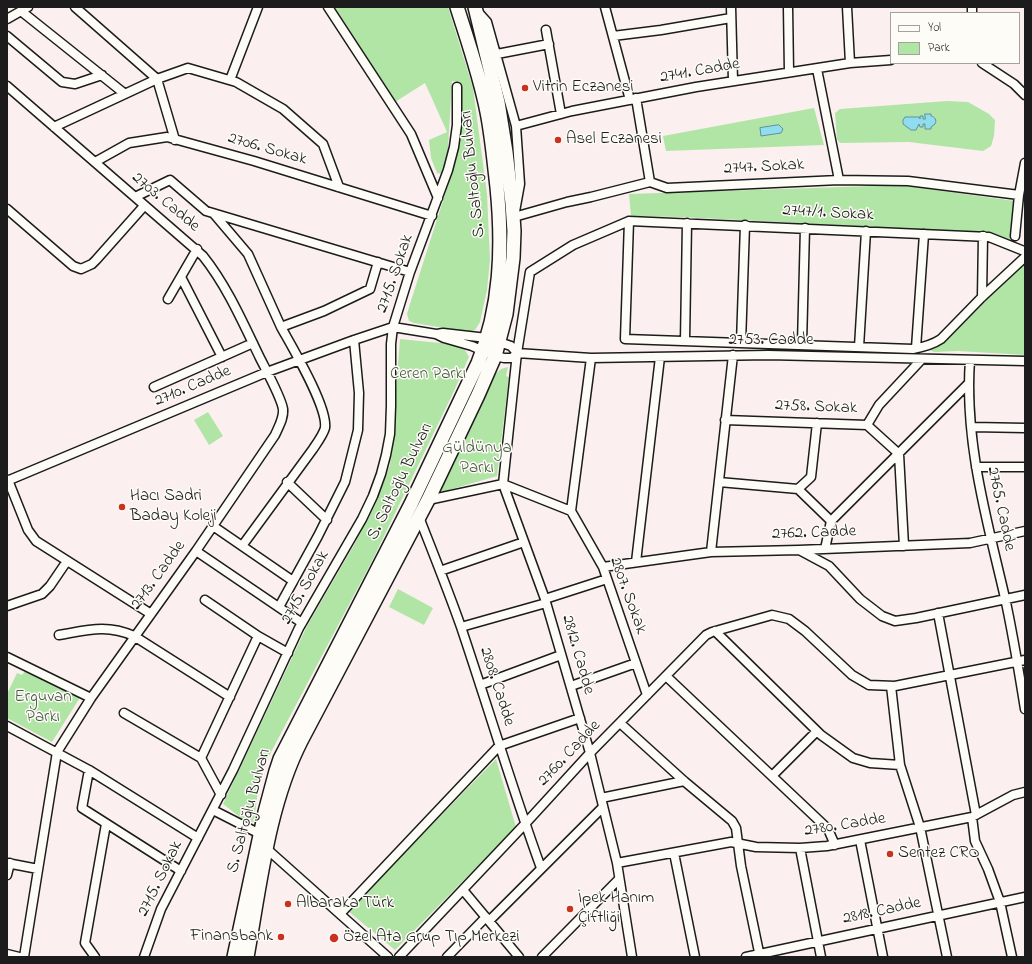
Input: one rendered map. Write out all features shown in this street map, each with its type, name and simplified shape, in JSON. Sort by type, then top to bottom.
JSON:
[{"type":"main road","name":"S. Saltoğlu Bulvarı","points":[[457,7],[487,111],[499,205],[500,265],[494,307],[493,340]]},
{"type":"main road","name":"S. Saltoğlu Bulvarı","points":[[247,957],[267,850],[282,787],[292,760],[428,500],[484,384],[489,353],[493,340],[506,314],[512,272],[514,217],[499,108],[475,8]]},
{"type":"main road","name":"S. Saltoğlu Bulvarı","points":[[234,957],[260,834],[276,771],[286,746],[411,504],[472,377],[489,353]]},
{"type":"street","points":[[75,7],[157,79],[175,140]]},
{"type":"street","points":[[230,80],[258,7]]},
{"type":"street","points":[[328,7],[411,134],[438,198]]},
{"type":"street","points":[[475,8],[487,22],[516,126],[520,184],[514,217],[567,202],[650,182],[633,99],[605,7]]},
{"type":"street","points":[[730,7],[733,81]]},
{"type":"street","points":[[788,7],[789,72]]},
{"type":"street","points":[[847,7],[850,63]]},
{"type":"street","points":[[7,19],[25,9],[125,94]]},
{"type":"street","points":[[613,36],[661,30],[731,18]]},
{"type":"street","points":[[546,30],[561,114]]},
{"type":"street","points":[[7,36],[62,82],[75,84],[102,74]]},
{"type":"street","points":[[497,54],[549,44]]},
{"type":"street","name":"2741. Cadde","points":[[516,126],[561,114],[633,99],[733,81],[850,63],[890,60]]},
{"type":"street","points":[[984,64],[1014,84],[1025,95]]},
{"type":"street","points":[[54,127],[157,79],[188,68],[236,82],[283,109],[323,144],[339,187]]},
{"type":"street","points":[[817,68],[839,180]]},
{"type":"street","name":"2703. Cadde","points":[[7,86],[144,206],[197,249],[215,272],[268,372]]},
{"type":"street","name":"2715. Sokak","points":[[144,957],[159,913],[233,770],[302,623],[362,518],[373,496],[381,474],[390,434],[392,406],[391,344],[393,327],[410,272],[448,170],[454,147],[457,125],[457,87]]},
{"type":"street","name":"2706. Sokak","points":[[94,162],[129,143],[167,138],[254,161],[432,216]]},
{"type":"street","points":[[1015,236],[1019,195],[1025,163]]},
{"type":"street","points":[[134,197],[170,180],[206,212],[410,272]]},
{"type":"street","name":"2747. Sokak","points":[[650,182],[667,188],[839,180],[908,181],[1019,195]]},
{"type":"street","points":[[7,209],[73,266],[80,269],[92,264],[144,206]]},
{"type":"street","points":[[214,214],[248,254],[281,327],[322,408],[325,418],[324,428],[313,449],[287,482],[242,546]]},
{"type":"street","points":[[503,484],[517,353],[530,272],[573,246],[629,221],[625,339],[916,348],[934,344],[941,339],[1025,254]]},
{"type":"street","name":"2747/1. Sokak","points":[[629,221],[983,236],[989,237],[1025,254]]},
{"type":"street","points":[[685,341],[687,223]]},
{"type":"street","points":[[741,343],[745,225]]},
{"type":"street","points":[[802,344],[804,228]]},
{"type":"street","points":[[859,347],[866,231]]},
{"type":"street","points":[[916,348],[924,234]]},
{"type":"street","points":[[982,297],[983,236]]},
{"type":"street","points":[[168,299],[197,249]]},
{"type":"street","points":[[281,327],[324,311],[370,289],[378,262]]},
{"type":"street","points":[[181,277],[222,357]]},
{"type":"street","points":[[393,327],[436,334],[489,353],[508,358],[512,358],[517,353]]},
{"type":"street","name":"2710. Cadde","points":[[8,481],[268,372],[393,327]]},
{"type":"street","points":[[436,334],[443,333],[493,340],[513,347],[517,353]]},
{"type":"street","points":[[279,607],[345,482],[358,430],[359,393],[354,340]]},
{"type":"street","points":[[154,387],[253,343]]},
{"type":"street","name":"2753. Cadde","points":[[517,353],[591,358],[768,355],[1025,361]]},
{"type":"street","points":[[712,552],[733,355]]},
{"type":"street","points":[[636,562],[660,357]]},
{"type":"street","points":[[428,500],[503,484],[571,511],[591,358]]},
{"type":"street","points":[[867,425],[880,405],[922,359]]},
{"type":"street","name":"2765. Cadde","points":[[970,360],[968,384],[976,467],[991,539],[1021,661],[1025,709]]},
{"type":"street","name":"2713. Cadde","points":[[57,752],[91,698],[134,636],[196,552],[275,435],[282,420],[282,406],[268,372]]},
{"type":"street","points":[[825,549],[831,521],[968,384]]},
{"type":"street","name":"2758. Sokak","points":[[725,420],[867,425],[899,454]]},
{"type":"street","points":[[798,489],[811,477],[817,423]]},
{"type":"street","points":[[972,427],[1025,428]]},
{"type":"street","points":[[899,454],[904,546]]},
{"type":"street","points":[[976,467],[1025,467]]},
{"type":"street","points":[[8,481],[31,536],[41,545],[151,614]]},
{"type":"street","points":[[287,482],[326,520]]},
{"type":"street","points":[[719,482],[798,489],[831,521]]},
{"type":"street","name":"2812. Cadde","points":[[503,484],[545,601],[590,752],[617,863],[632,957]]},
{"type":"street","name":"2807. Sokak","points":[[571,511],[603,567],[647,695]]},
{"type":"street","name":"2808. Cadde","points":[[419,517],[461,627],[499,746],[541,868]]},
{"type":"street","points":[[213,526],[293,581]]},
{"type":"street","name":"2762. Cadde","points":[[603,567],[712,552],[970,543],[1025,531]]},
{"type":"street","points":[[440,571],[524,542]]},
{"type":"street","points":[[799,550],[829,566],[860,599],[882,616],[895,621],[1025,595]]},
{"type":"street","points":[[196,552],[302,623]]},
{"type":"street","points":[[7,606],[42,594],[50,586],[67,561]]},
{"type":"street","points":[[461,627],[545,601],[607,579]]},
{"type":"street","points":[[205,600],[258,636],[288,653]]},
{"type":"street","points":[[938,613],[974,816],[975,841],[1000,902],[1012,957]]},
{"type":"street","name":"2760. Cadde","points":[[399,957],[525,824],[590,752],[706,636],[715,631],[772,616],[789,619],[805,631],[852,675],[869,686],[891,686]]},
{"type":"street","points":[[59,635],[105,628],[123,631],[134,636],[230,697]]},
{"type":"street","points":[[715,631],[818,731],[853,758],[870,763],[900,765]]},
{"type":"street","points":[[201,758],[258,636]]},
{"type":"street","points":[[480,685],[562,655]]},
{"type":"street","points":[[7,657],[91,698]]},
{"type":"street","points":[[946,957],[920,827],[900,765],[891,686],[1021,661]]},
{"type":"street","points":[[571,686],[636,663]]},
{"type":"street","points":[[666,676],[828,829],[835,845]]},
{"type":"street","points":[[124,713],[201,758],[221,794]]},
{"type":"street","points":[[340,914],[499,746],[580,718]]},
{"type":"street","points":[[620,723],[684,781],[732,821],[736,828],[759,956]]},
{"type":"street","points":[[7,726],[89,770],[198,838]]},
{"type":"street","points":[[772,776],[818,731]]},
{"type":"street","points":[[24,957],[57,752]]},
{"type":"street","points":[[89,770],[82,808],[181,871]]},
{"type":"street","points":[[600,798],[684,781]]},
{"type":"street","name":"2780. Cadde","points":[[617,863],[731,842],[756,847],[800,848],[835,845],[974,816],[1013,795],[1025,792]]},
{"type":"street","points":[[447,957],[603,807]]},
{"type":"street","points":[[213,810],[260,834]]},
{"type":"street","points":[[95,957],[86,943],[106,824]]},
{"type":"street","points":[[860,840],[883,957]]},
{"type":"street","points":[[800,848],[822,957]]},
{"type":"street","points":[[267,850],[388,957]]},
{"type":"street","points":[[674,853],[696,957]]},
{"type":"street","points":[[7,875],[8,863],[38,869]]},
{"type":"street","points":[[542,957],[619,879]]},
{"type":"street","points":[[463,890],[519,957]]},
{"type":"street","name":"2818. Cadde","points":[[746,957],[759,956],[818,941],[1025,897]]},
{"type":"street","points":[[7,954],[20,957]]},
{"type":"green space","points":[[331,7],[448,7],[473,88],[487,194],[490,260],[487,290],[480,322],[475,330],[467,332],[414,323],[409,321],[407,314],[448,185],[461,128],[462,102],[460,83],[452,81],[447,165],[443,174],[437,173],[431,158],[429,140],[447,132],[425,83],[395,102]]},
{"type":"green space","points":[[947,101],[968,102],[989,114],[995,120],[994,136],[991,146],[983,151],[909,142],[840,143],[837,139],[835,113],[840,109]]},
{"type":"green space","points":[[814,108],[824,145],[666,151],[663,136]]},
{"type":"green space","points":[[906,186],[1015,201],[1011,240],[990,233],[681,217],[631,216],[629,194]]},
{"type":"green space","points":[[1025,263],[1025,355],[958,351],[934,352],[930,350],[936,347],[1022,264]]},
{"type":"green space","name":"Ceren Parkı","points":[[400,339],[450,344],[464,348],[469,357],[372,561],[260,773],[254,822],[245,821],[223,804],[307,626],[373,509],[390,465]]},
{"type":"green space","name":"Güldünya Parkı","points":[[508,367],[506,376],[509,377],[497,476],[442,492],[441,488],[495,374],[501,369]]},
{"type":"green space","points":[[208,412],[223,436],[209,445],[194,420]]},
{"type":"green space","points":[[398,589],[433,608],[424,625],[389,607]]},
{"type":"green space","name":"Erguvan Parkı","points":[[25,671],[81,696],[52,742],[7,718],[7,694],[17,673],[22,675]]},
{"type":"green space","points":[[496,759],[516,827],[395,950],[348,911]]},
{"type":"water","points":[[925,114],[931,114],[936,121],[931,129],[925,129],[925,124],[923,124],[923,127],[920,127],[919,124],[916,130],[911,130],[903,124],[905,117],[919,117],[920,119],[920,116],[923,116],[923,119],[925,119]]},
{"type":"water","points":[[779,125],[783,129],[781,133],[761,136],[760,128]]},
{"type":"place","name":"Vitrin Eczanesi","points":[[525,88]]},
{"type":"place","name":"Asel Eczanesi","points":[[558,140]]},
{"type":"place","name":"Hacı Sadri Baday Koleji","points":[[122,507]]},
{"type":"place","name":"Sentez CRO","points":[[890,854]]},
{"type":"place","name":"Albaraka Türk","points":[[288,904]]},
{"type":"place","name":"İpek Hanım Çiftliği","points":[[570,909]]},
{"type":"place","name":"Finansbank","points":[[281,937]]},
{"type":"place","name":"Özel Ata Grup Tıp Merkezi","points":[[334,938]]}]
